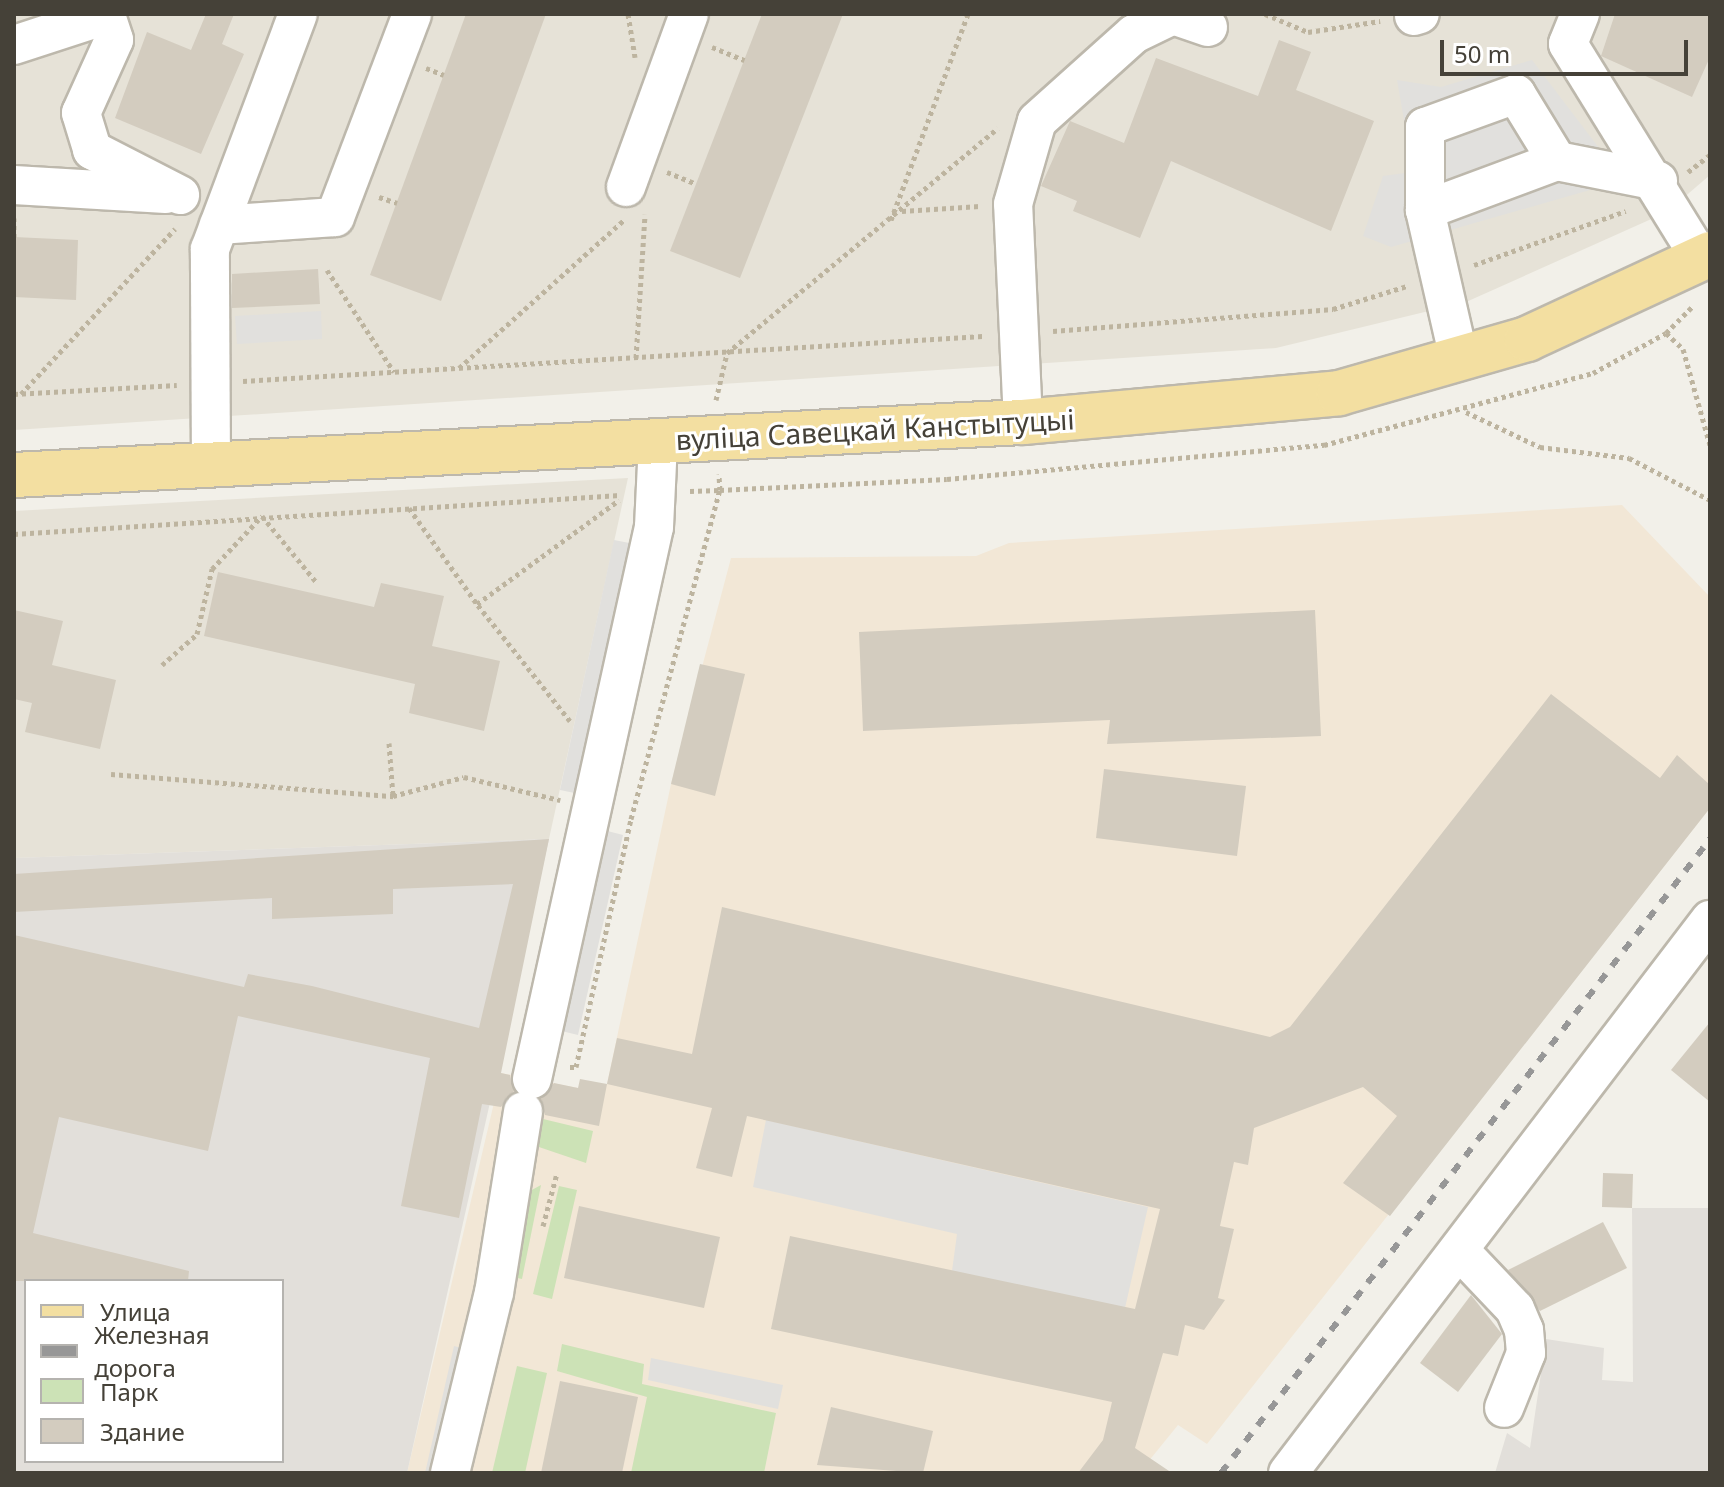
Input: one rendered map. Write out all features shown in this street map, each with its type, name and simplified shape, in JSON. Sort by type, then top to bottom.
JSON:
[{"type":"main road","name":"вуліца Савецкай Канстытуцыі","points":[[14,475],[1023,422],[1339,393],[1527,339],[1706,257]]},
{"type":"lane","points":[[211,467],[208,204],[298,14]]},
{"type":"lane","points":[[14,185],[335,217],[412,14]]},
{"type":"lane","points":[[1580,14],[1568,44],[1706,257]]},
{"type":"lane","points":[[14,45],[108,15],[114,40],[81,113],[92,150],[208,204]]},
{"type":"lane","points":[[1023,422],[1013,204],[1037,121],[1134,34],[1173,15],[1208,27]]},
{"type":"lane","points":[[642,178],[698,30]]},
{"type":"lane","points":[[1459,359],[1425,210],[1425,127],[1516,94],[1557,161]]},
{"type":"lane","points":[[1425,210],[1557,161],[1662,186]]},
{"type":"lane","points":[[450,1473],[494,1293],[525,1075],[592,808],[654,527],[658,441]]},
{"type":"lane","points":[[1288,1473],[1710,920]]},
{"type":"lane","points":[[1459,1250],[1515,1309],[1524,1330],[1526,1353],[1504,1408]]},
{"type":"path","points":[[891,221],[968,14]]},
{"type":"path","points":[[1265,14],[1308,32],[1417,15]]},
{"type":"path","points":[[698,30],[744,60]]},
{"type":"path","points":[[716,389],[727,353],[891,221],[1008,119]]},
{"type":"path","points":[[18,394],[727,353],[1333,309],[1603,224],[1710,155]]},
{"type":"path","points":[[642,178],[696,184]]},
{"type":"path","points":[[459,368],[646,201],[636,358]]},
{"type":"path","points":[[18,394],[208,204]]},
{"type":"path","points":[[902,211],[1013,204]]},
{"type":"path","points":[[327,270],[394,372]]},
{"type":"path","points":[[1666,333],[1683,349],[1710,445]]},
{"type":"path","points":[[1464,411],[1540,447],[1629,458],[1710,500]]},
{"type":"path","points":[[525,1075],[576,1067],[631,819],[720,490]]},
{"type":"path","points":[[14,534],[627,495],[477,604]]},
{"type":"path","points":[[409,508],[477,604],[570,721]]},
{"type":"path","points":[[262,516],[317,583]]},
{"type":"path","points":[[162,665],[197,634],[212,569],[262,516]]},
{"type":"path","points":[[389,743],[393,796]]},
{"type":"path","points":[[111,774],[393,796],[464,777],[592,808]]},
{"type":"shaded area","points":[[14,14],[1710,14],[1710,175],[1667,212],[1466,302],[1276,348],[14,430]]},
{"type":"shaded area","points":[[1532,60],[1599,148],[1590,190],[1391,247],[1363,236],[1383,176],[1413,172],[1397,80],[1441,87]]},
{"type":"shaded area","points":[[321,311],[322,339],[237,344],[235,316]]},
{"type":"shaded area","points":[[628,478],[549,839],[14,858],[14,511]]},
{"type":"shaded area","points":[[1622,505],[1710,597],[1710,808],[1207,1444],[1178,1425],[1139,1473],[407,1473],[501,1073],[578,1088],[607,1084],[671,784],[731,558],[976,556],[1009,543]]},
{"type":"shaded area","points":[[614,540],[650,547],[594,797],[560,790]]},
{"type":"shaded area","points":[[588,826],[623,835],[578,1035],[545,1027]]},
{"type":"shaded area","points":[[549,839],[407,1473],[14,1473],[14,858]]},
{"type":"shaded area","points":[[766,1120],[1148,1207],[1125,1308],[952,1271],[957,1234],[753,1187]]},
{"type":"shaded area","points":[[1632,1208],[1710,1208],[1710,1473],[1495,1473],[1507,1433],[1530,1448],[1546,1339],[1604,1348],[1602,1380],[1633,1382]]},
{"type":"shaded area","points":[[454,1346],[480,1353],[450,1473],[425,1473]]},
{"type":"shaded area","points":[[651,1358],[783,1385],[778,1409],[648,1380]]},
{"type":"green space","points":[[543,1119],[593,1131],[586,1163],[536,1146]]},
{"type":"green space","points":[[541,1185],[522,1279],[503,1275],[528,1192]]},
{"type":"green space","points":[[559,1186],[577,1190],[552,1299],[533,1294]]},
{"type":"green space","points":[[562,1344],[644,1364],[642,1384],[776,1413],[764,1473],[631,1473],[647,1397],[557,1371]]},
{"type":"green space","points":[[517,1366],[547,1373],[525,1473],[492,1473]]},
{"type":"building","points":[[206,14],[234,14],[222,44],[244,54],[201,154],[115,118],[147,32],[191,50]]},
{"type":"building","points":[[466,14],[546,14],[441,301],[370,275]]},
{"type":"building","points":[[762,14],[843,14],[740,278],[670,251]]},
{"type":"building","points":[[1615,14],[1710,14],[1710,57],[1692,97],[1601,56]]},
{"type":"building","points":[[1279,40],[1311,52],[1296,90],[1374,121],[1331,231],[1171,161],[1140,238],[1073,211],[1077,201],[1041,186],[1070,121],[1124,143],[1156,58],[1258,96]]},
{"type":"building","points":[[14,237],[78,240],[76,300],[14,297]]},
{"type":"building","points":[[318,269],[320,304],[232,308],[232,274]]},
{"type":"building","points":[[218,572],[374,607],[381,583],[444,596],[432,646],[500,661],[484,731],[409,713],[415,684],[204,636]]},
{"type":"building","points":[[14,610],[63,621],[52,665],[116,680],[100,749],[25,732],[32,703],[14,699]]},
{"type":"building","points":[[1315,610],[1321,736],[1107,744],[1110,720],[863,731],[859,632]]},
{"type":"building","points":[[700,664],[745,674],[715,796],[671,784]]},
{"type":"building","points":[[1551,694],[1660,778],[1677,755],[1710,785],[1710,808],[1390,1216],[1343,1183],[1397,1116],[1363,1087],[1254,1128],[1248,1165],[1234,1162],[1220,1226],[1234,1229],[1218,1298],[1225,1300],[1204,1330],[1185,1325],[1178,1356],[1163,1353],[1135,1448],[1172,1473],[1078,1473],[1103,1440],[1112,1402],[771,1329],[790,1236],[1135,1309],[1160,1209],[747,1116],[732,1177],[696,1168],[712,1108],[607,1084],[617,1038],[692,1054],[722,907],[1270,1037],[1290,1027]]},
{"type":"building","points":[[1104,769],[1246,786],[1237,856],[1096,838]]},
{"type":"building","points":[[549,839],[501,1073],[510,1075],[514,1091],[501,1107],[482,1104],[459,1218],[401,1206],[430,1058],[238,1016],[208,1151],[59,1117],[33,1233],[189,1271],[188,1279],[14,1281],[14,935],[244,987],[248,974],[312,986],[479,1028],[513,884],[393,889],[393,914],[272,919],[272,898],[14,912],[14,874]]},
{"type":"building","points":[[1710,1022],[1710,1102],[1671,1070]]},
{"type":"building","points":[[580,1079],[607,1084],[599,1126],[545,1115],[541,1099],[554,1083],[578,1088]]},
{"type":"building","points":[[1603,1173],[1633,1174],[1632,1208],[1602,1207]]},
{"type":"building","points":[[579,1206],[720,1237],[704,1308],[564,1278]]},
{"type":"building","points":[[1603,1222],[1627,1268],[1540,1311],[1508,1270]]},
{"type":"building","points":[[1471,1295],[1502,1334],[1458,1392],[1420,1363]]},
{"type":"building","points":[[560,1381],[638,1397],[622,1473],[541,1473]]},
{"type":"building","points":[[831,1407],[933,1431],[923,1473],[817,1465]]},
{"type":"railway","points":[[1221,1473],[1710,839]]}]
